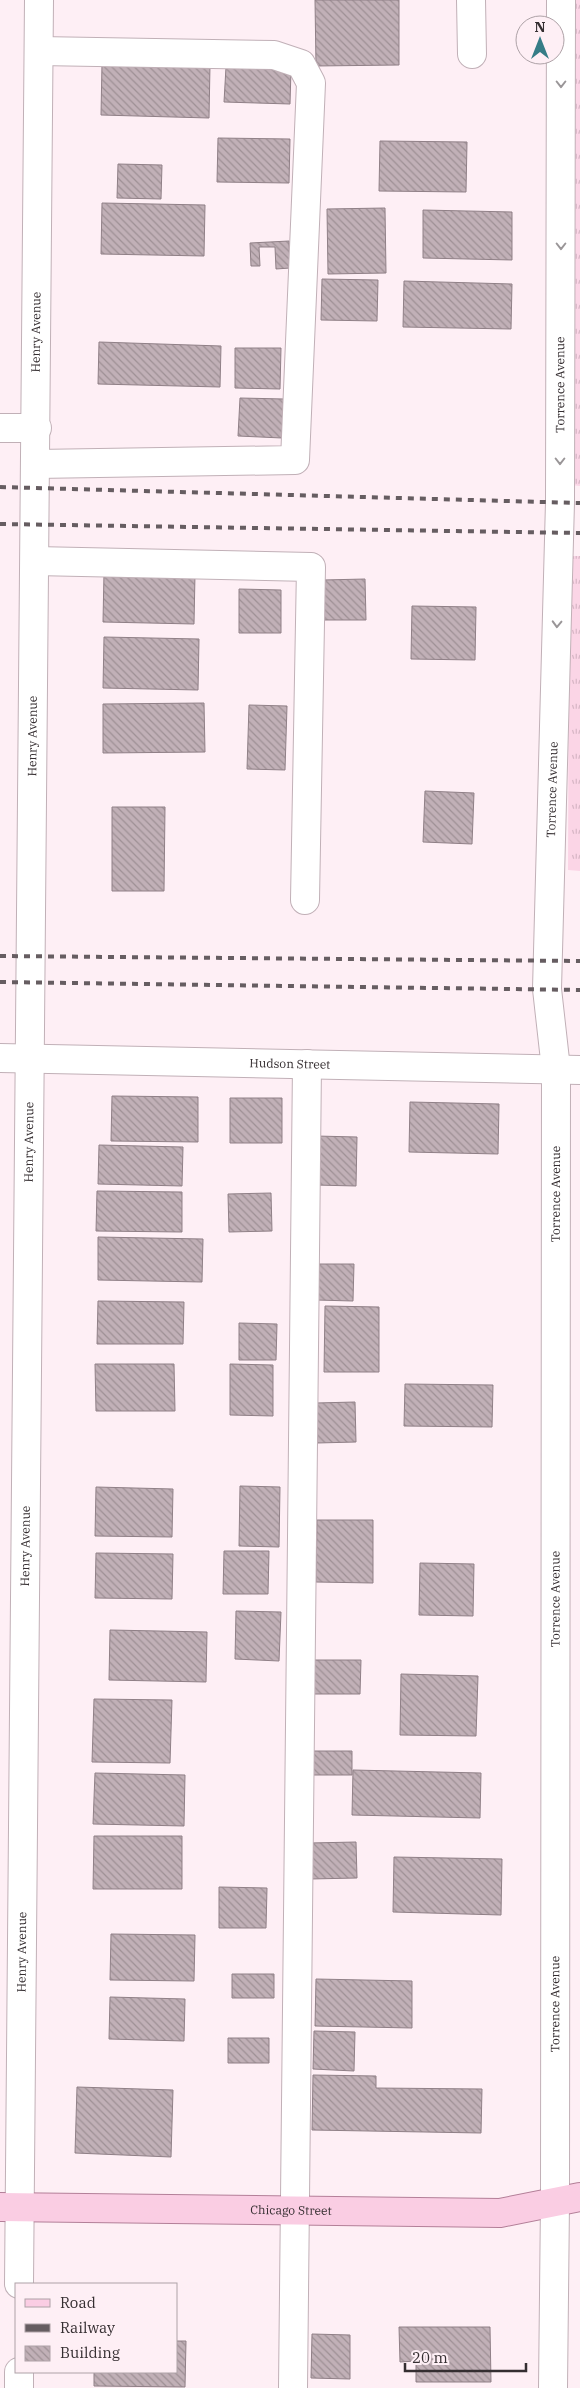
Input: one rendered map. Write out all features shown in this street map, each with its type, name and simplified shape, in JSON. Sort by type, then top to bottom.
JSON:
[{"type":"main road","name":"Chicago Street","points":[[10,2207],[500,2213],[568,2199]]},
{"type":"street","name":"Henry Avenue","points":[[19,2283],[10,2207],[30,1058],[37,428],[39,0]]},
{"type":"street","points":[[471,0],[472,54]]},
{"type":"street","name":"Torrence Avenue","points":[[553,2388],[568,2199],[568,1070],[547,989],[560,502],[562,0]]},
{"type":"street","points":[[36,464],[295,460],[311,83],[301,64],[274,55],[39,51]]},
{"type":"street","points":[[0,428],[37,428]]},
{"type":"street","points":[[35,561],[311,567],[305,900]]},
{"type":"street","name":"Hudson Street","points":[[0,1058],[568,1070]]},
{"type":"street","points":[[293,2388],[307,1064]]},
{"type":"street","points":[[19,2373],[19,2388]]},
{"type":"green space","points":[[573,0],[580,0],[580,486],[571,485]]},
{"type":"green space","points":[[569,556],[580,556],[580,871],[568,870]]},
{"type":"building","points":[[315,0],[399,0],[399,65],[316,66]]},
{"type":"building","points":[[102,63],[210,65],[209,118],[101,115]]},
{"type":"building","points":[[226,67],[291,69],[290,104],[224,102]]},
{"type":"building","points":[[218,138],[290,139],[289,183],[217,182]]},
{"type":"building","points":[[380,141],[467,142],[466,192],[379,191]]},
{"type":"building","points":[[118,164],[162,165],[161,199],[117,198]]},
{"type":"building","points":[[102,203],[205,205],[204,256],[101,254]]},
{"type":"building","points":[[385,208],[386,273],[328,274],[327,209]]},
{"type":"building","points":[[423,210],[512,212],[512,260],[423,258]]},
{"type":"building","points":[[289,241],[290,268],[276,269],[275,247],[259,247],[260,266],[251,266],[250,243]]},
{"type":"building","points":[[322,279],[378,280],[377,321],[321,320]]},
{"type":"building","points":[[404,281],[512,284],[511,329],[403,327]]},
{"type":"building","points":[[99,342],[221,346],[220,387],[98,384]]},
{"type":"building","points":[[235,348],[281,348],[280,389],[235,388]]},
{"type":"building","points":[[240,398],[284,399],[282,438],[238,436]]},
{"type":"building","points":[[104,573],[195,574],[194,624],[103,622]]},
{"type":"building","points":[[365,579],[366,620],[323,620],[323,580]]},
{"type":"building","points":[[239,589],[281,590],[281,633],[239,633]]},
{"type":"building","points":[[412,606],[476,607],[475,660],[411,659]]},
{"type":"building","points":[[104,637],[199,639],[198,690],[103,688]]},
{"type":"building","points":[[204,703],[205,752],[103,753],[103,704]]},
{"type":"building","points":[[249,705],[287,706],[285,770],[247,769]]},
{"type":"building","points":[[425,791],[474,793],[472,844],[423,842]]},
{"type":"building","points":[[112,807],[165,807],[164,891],[112,891]]},
{"type":"building","points":[[112,1096],[198,1097],[198,1142],[111,1141]]},
{"type":"building","points":[[230,1098],[282,1098],[282,1143],[230,1143]]},
{"type":"building","points":[[410,1102],[499,1104],[498,1154],[409,1152]]},
{"type":"building","points":[[316,1136],[357,1137],[356,1186],[315,1185]]},
{"type":"building","points":[[99,1145],[183,1147],[182,1186],[98,1184]]},
{"type":"building","points":[[97,1191],[182,1192],[182,1232],[96,1231]]},
{"type":"building","points":[[271,1193],[272,1231],[229,1232],[228,1194]]},
{"type":"building","points":[[98,1237],[203,1239],[202,1282],[98,1280]]},
{"type":"building","points":[[317,1264],[354,1264],[353,1301],[316,1300]]},
{"type":"building","points":[[98,1301],[184,1302],[183,1344],[97,1344]]},
{"type":"building","points":[[325,1306],[379,1307],[379,1372],[324,1372]]},
{"type":"building","points":[[239,1323],[277,1324],[276,1360],[239,1360]]},
{"type":"building","points":[[95,1364],[174,1364],[175,1411],[96,1411]]},
{"type":"building","points":[[230,1364],[273,1365],[273,1416],[230,1415]]},
{"type":"building","points":[[405,1384],[493,1385],[492,1427],[404,1426]]},
{"type":"building","points":[[355,1402],[356,1442],[317,1443],[316,1403]]},
{"type":"building","points":[[240,1486],[280,1487],[279,1547],[239,1546]]},
{"type":"building","points":[[96,1487],[173,1489],[172,1537],[95,1536]]},
{"type":"building","points":[[317,1520],[373,1520],[373,1583],[316,1582]]},
{"type":"building","points":[[224,1551],[269,1551],[268,1594],[223,1594]]},
{"type":"building","points":[[96,1553],[173,1554],[172,1599],[95,1598]]},
{"type":"building","points":[[420,1563],[474,1564],[473,1616],[419,1615]]},
{"type":"building","points":[[236,1611],[281,1612],[279,1661],[235,1659]]},
{"type":"building","points":[[110,1630],[207,1632],[206,1682],[109,1680]]},
{"type":"building","points":[[314,1660],[361,1660],[360,1694],[314,1694]]},
{"type":"building","points":[[401,1674],[478,1676],[476,1736],[400,1735]]},
{"type":"building","points":[[94,1699],[172,1700],[170,1763],[92,1762]]},
{"type":"building","points":[[310,1751],[352,1751],[352,1775],[310,1775]]},
{"type":"building","points":[[353,1770],[481,1773],[480,1818],[352,1815]]},
{"type":"building","points":[[95,1773],[185,1775],[184,1826],[93,1824]]},
{"type":"building","points":[[94,1836],[182,1836],[182,1889],[93,1889]]},
{"type":"building","points":[[356,1842],[357,1878],[310,1879],[310,1843]]},
{"type":"building","points":[[394,1857],[502,1859],[501,1915],[393,1912]]},
{"type":"building","points":[[219,1887],[267,1888],[266,1928],[219,1928]]},
{"type":"building","points":[[111,1934],[195,1935],[194,1981],[110,1980]]},
{"type":"building","points":[[232,1974],[274,1974],[274,1998],[232,1998]]},
{"type":"building","points":[[316,1979],[412,1981],[412,2028],[315,2026]]},
{"type":"building","points":[[110,1997],[185,1999],[184,2041],[109,2039]]},
{"type":"building","points":[[314,2031],[355,2032],[354,2071],[313,2069]]},
{"type":"building","points":[[228,2038],[269,2038],[269,2063],[228,2063]]},
{"type":"building","points":[[313,2075],[376,2076],[376,2088],[482,2089],[481,2133],[312,2130]]},
{"type":"building","points":[[77,2087],[173,2090],[171,2157],[75,2153]]},
{"type":"building","points":[[399,2327],[490,2327],[491,2382],[416,2382],[416,2361],[400,2362]]},
{"type":"building","points":[[312,2334],[350,2335],[350,2379],[311,2378]]},
{"type":"building","points":[[178,2341],[186,2341],[185,2387],[94,2386],[94,2373],[178,2373]]},
{"type":"railway","points":[[0,487],[580,503]]},
{"type":"railway","points":[[0,524],[580,533]]},
{"type":"railway","points":[[0,956],[580,961]]},
{"type":"railway","points":[[0,982],[580,990]]}]
